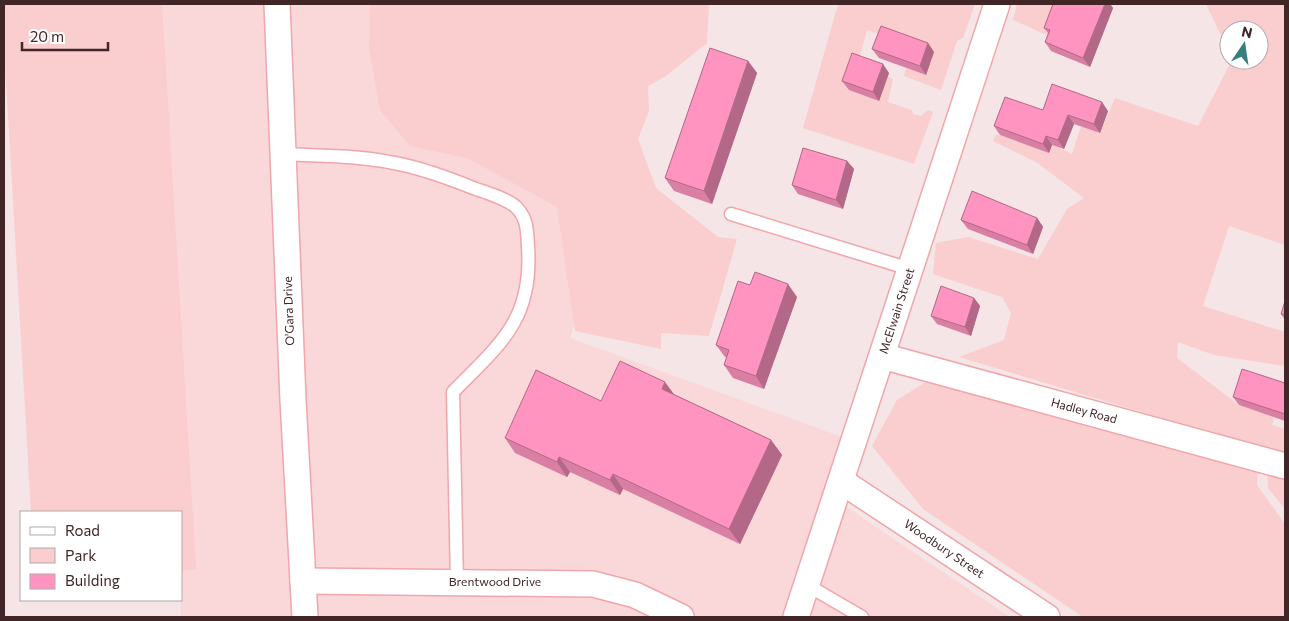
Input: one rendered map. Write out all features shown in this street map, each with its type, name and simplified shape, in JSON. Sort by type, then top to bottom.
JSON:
[{"type":"street","name":"O'Gara Drive","points":[[277,4],[305,617]]},
{"type":"street","name":"McElwain Street","points":[[796,617],[998,4]]},
{"type":"street","name":"Hadley Road","points":[[882,356],[1285,466]]},
{"type":"street","name":"Woodbury Street","points":[[841,481],[1047,617]]},
{"type":"street","name":"Brentwood Drive","points":[[303,581],[593,584],[635,595],[681,617]]},
{"type":"lane","points":[[283,154],[351,157],[389,162],[415,168],[494,196],[516,206],[526,220],[529,265],[526,294],[517,318],[502,341],[453,392],[457,582]]},
{"type":"lane","points":[[731,214],[910,269]]},
{"type":"lane","points":[[807,585],[862,617]]},
{"type":"shaded area","points":[[153,4],[398,4],[621,192],[570,338],[842,437],[824,492],[1010,617],[181,617],[181,511]]},
{"type":"green space","points":[[4,4],[162,4],[196,569],[182,571],[182,511],[31,511],[4,47]]},
{"type":"green space","points":[[370,4],[709,4],[707,43],[666,76],[648,86],[649,111],[638,139],[656,188],[718,237],[737,239],[709,336],[661,333],[661,349],[575,331],[557,207],[467,158],[410,146],[380,110],[369,48]]},
{"type":"green space","points":[[838,4],[975,4],[963,38],[957,41],[941,90],[904,76],[906,68],[926,75],[934,52],[867,30],[858,62],[893,79],[888,102],[912,110],[913,114],[921,116],[928,110],[933,112],[914,164],[803,128]]},
{"type":"green space","points":[[1017,4],[1063,4],[1051,37],[1013,20]]},
{"type":"green space","points":[[1206,4],[1285,4],[1285,245],[1229,226],[1203,306],[1285,332],[1285,366],[1214,355],[1178,342],[1177,358],[1239,405],[1274,417],[1272,425],[1285,429],[1285,455],[959,357],[1004,340],[1011,313],[1002,297],[933,274],[936,243],[968,237],[1038,259],[1067,209],[1084,198],[1036,162],[993,141],[996,135],[1001,135],[1049,152],[1052,145],[1072,154],[1081,126],[1100,133],[1115,98],[1198,126],[1227,70],[1269,70],[1269,20],[1219,20],[1219,31]]},
{"type":"green space","points":[[942,372],[1258,458],[1257,485],[1285,524],[1285,617],[1083,617],[923,509],[872,446],[897,400]]},
{"type":"green space","points":[[1267,473],[1285,476],[1285,509],[1268,488]]},
{"type":"building","points":[[1053,4],[1105,4],[1083,58],[1045,42],[1050,30],[1044,28]]},
{"type":"building","points":[[881,26],[928,43],[920,66],[872,49]]},
{"type":"building","points":[[710,48],[748,61],[704,191],[665,178]]},
{"type":"building","points":[[852,53],[883,64],[873,92],[842,81]]},
{"type":"building","points":[[1052,84],[1102,102],[1094,124],[1068,115],[1058,140],[1046,136],[1043,144],[994,126],[1005,97],[1043,110]]},
{"type":"building","points":[[803,148],[847,161],[836,200],[792,185]]},
{"type":"building","points":[[972,191],[1037,218],[1027,245],[961,220]]},
{"type":"building","points":[[755,272],[788,284],[756,376],[724,365],[729,350],[716,345],[738,281],[750,285]]},
{"type":"building","points":[[941,286],[974,298],[965,327],[931,316]]},
{"type":"building","points":[[1285,301],[1285,315],[1281,314]]},
{"type":"building","points":[[620,361],[665,382],[662,389],[771,440],[729,529],[613,474],[610,480],[559,457],[557,462],[505,438],[536,370],[601,401]]},
{"type":"building","points":[[1242,369],[1285,383],[1285,414],[1233,397]]}]
